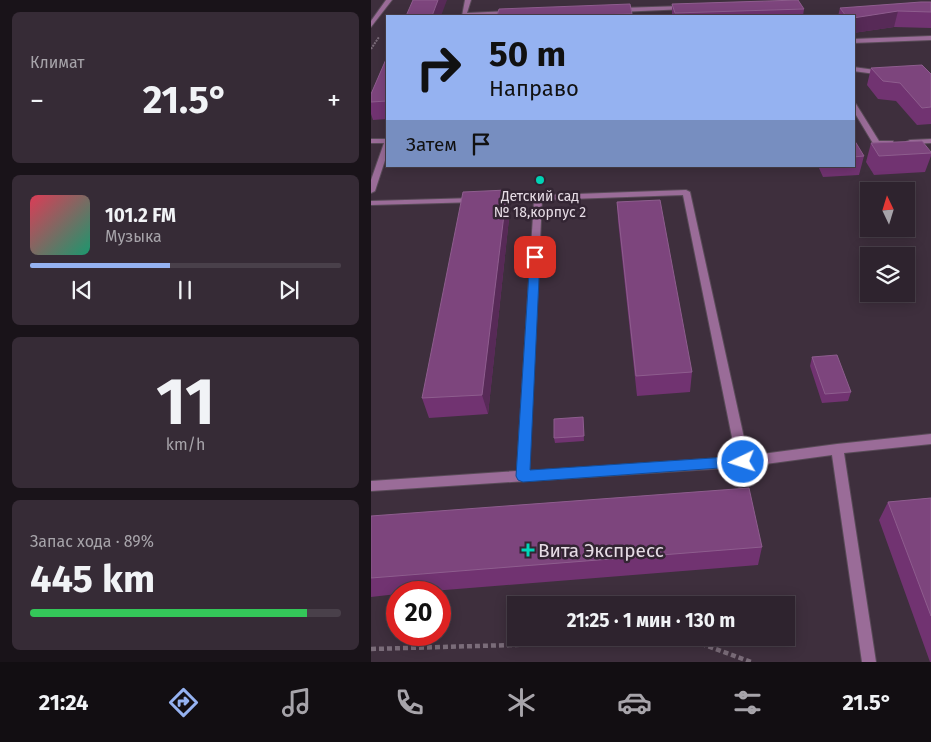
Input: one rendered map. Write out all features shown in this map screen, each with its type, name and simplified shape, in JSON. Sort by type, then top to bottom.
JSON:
[{"type":"lane","points":[[371,25],[389,0]]},
{"type":"lane","points":[[464,15],[468,0]]},
{"type":"lane","points":[[610,10],[688,8]]},
{"type":"lane","points":[[480,15],[513,13]]},
{"type":"lane","points":[[855,41],[931,38]]},
{"type":"lane","points":[[855,69],[891,74]]},
{"type":"lane","points":[[855,107],[877,144],[895,143]]},
{"type":"lane","points":[[371,141],[386,142]]},
{"type":"lane","points":[[904,142],[931,141]]},
{"type":"lane","points":[[371,191],[386,145]]},
{"type":"lane","points":[[371,203],[686,192],[743,462]]},
{"type":"lane","points":[[523,476],[538,197]]},
{"type":"lane","points":[[371,486],[743,462],[931,439]]},
{"type":"lane","points":[[837,449],[869,662]]},
{"type":"path","points":[[371,649],[507,645]]},
{"type":"path","points":[[708,646],[751,662]]},
{"type":"building","points":[[413,0],[438,0],[432,15],[406,15]]},
{"type":"building","points":[[798,0],[804,9],[675,13],[672,4]]},
{"type":"building","points":[[931,2],[931,12],[898,11],[855,18],[855,15],[845,15],[840,8]]},
{"type":"building","points":[[630,4],[632,14],[497,15],[499,9]]},
{"type":"building","points":[[386,59],[386,101],[371,102],[371,94]]},
{"type":"building","points":[[922,65],[931,74],[931,107],[922,108],[900,83],[883,81],[871,68]]},
{"type":"building","points":[[855,141],[864,156],[855,157]]},
{"type":"building","points":[[922,141],[931,153],[879,156],[871,143]]},
{"type":"building","points":[[507,190],[482,395],[422,398],[463,192]]},
{"type":"building","points":[[660,200],[692,372],[636,376],[617,202]]},
{"type":"building","points":[[837,355],[851,392],[825,394],[812,357]]},
{"type":"building","points":[[583,417],[584,436],[554,438],[554,419]]},
{"type":"building","points":[[749,488],[762,547],[371,578],[371,516]]},
{"type":"building","points":[[931,498],[931,616],[888,502]]},
{"type":"place","name":"Детский сад № 18,корпус 2","points":[[540,180]]},
{"type":"place","name":"Вита Экспресс","points":[[528,550]]},
{"type":"route","points":[[535,257],[523,476],[743,462]]}]
